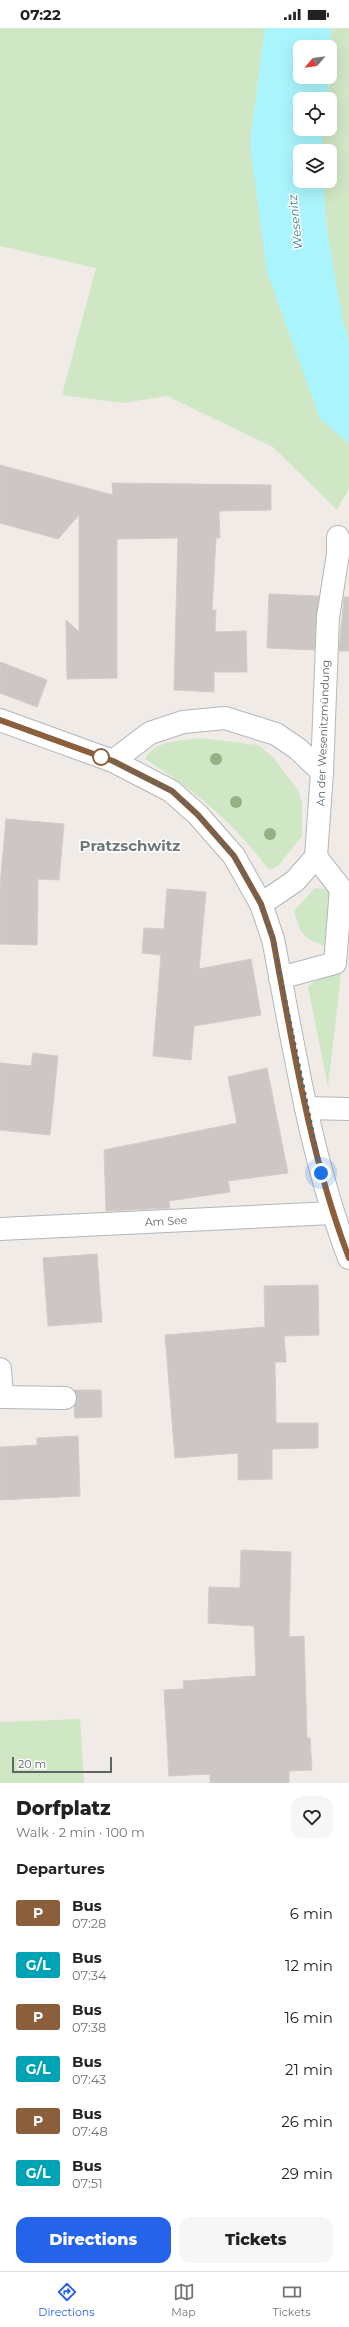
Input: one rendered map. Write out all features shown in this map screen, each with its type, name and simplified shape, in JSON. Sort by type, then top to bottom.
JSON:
[{"type":"street","name":"An der Wesenitzmündung","points":[[316,857],[322,772],[328,617],[338,554],[338,537]]},
{"type":"street","points":[[113,761],[150,733],[183,722],[225,718],[276,734],[298,749],[322,772]]},
{"type":"street","points":[[0,738],[10,724],[113,761],[172,791],[198,815],[234,856],[261,904],[273,939],[306,1108],[332,1214],[349,1258]]},
{"type":"street","points":[[261,904],[294,881],[316,857],[341,889],[335,964],[280,978]]},
{"type":"street","points":[[306,1108],[349,1109]]},
{"type":"street","name":"Am See","points":[[0,1229],[332,1214]]},
{"type":"street","points":[[0,1369],[1,1398],[65,1398]]},
{"type":"green space","points":[[0,28],[265,28],[250,144],[320,419],[349,443],[349,488],[337,510],[273,447],[167,396],[123,403],[62,395],[96,268],[0,246]]},
{"type":"green space","points":[[331,28],[349,28],[349,341],[334,282],[324,188],[337,188],[337,144],[322,144],[323,136],[337,136],[337,92],[328,92],[329,84],[337,84],[337,40],[331,40]]},
{"type":"green space","points":[[200,738],[258,745],[273,757],[298,790],[302,803],[302,836],[278,866],[269,870],[242,837],[213,808],[181,783],[145,759],[155,748],[169,742]]},
{"type":"green space","points":[[315,888],[333,890],[327,947],[307,938],[304,935],[301,931],[294,911]]},
{"type":"green space","points":[[341,973],[328,1087],[308,987],[318,978]]},
{"type":"green space","points":[[80,1719],[84,1783],[0,1783],[0,1722]]},
{"type":"water","name":"Wesenitz","points":[[265,28],[331,28],[331,40],[293,40],[293,84],[328,84],[328,92],[293,92],[293,136],[323,136],[322,144],[293,144],[293,188],[324,188],[327,231],[343,322],[349,341],[349,443],[320,419],[267,272],[250,144]]},
{"type":"building","points":[[0,465],[113,495],[112,483],[271,485],[271,510],[219,511],[220,538],[216,538],[212,610],[216,610],[215,632],[246,631],[247,672],[214,672],[214,692],[174,690],[178,538],[117,539],[117,678],[67,679],[66,620],[79,632],[79,515],[58,539],[0,523]]},
{"type":"building","points":[[269,594],[319,596],[314,650],[267,648]]},
{"type":"building","points":[[344,597],[349,597],[349,651],[339,651]]},
{"type":"building","points":[[0,662],[47,680],[37,707],[0,693]]},
{"type":"building","points":[[6,819],[64,824],[59,880],[38,879],[37,945],[0,944],[0,886]]},
{"type":"building","points":[[167,889],[206,892],[199,969],[251,959],[261,1015],[194,1026],[191,1060],[153,1056],[161,955],[142,953],[144,928],[164,929]]},
{"type":"building","points":[[33,1053],[58,1056],[50,1135],[0,1130],[0,1063],[31,1066]]},
{"type":"building","points":[[267,1068],[288,1173],[228,1181],[230,1192],[169,1201],[170,1208],[106,1211],[104,1150],[237,1123],[228,1077]]},
{"type":"building","points":[[97,1254],[102,1322],[48,1326],[43,1258]]},
{"type":"building","points":[[318,1285],[319,1335],[284,1336],[286,1362],[275,1362],[276,1423],[318,1423],[318,1448],[272,1449],[272,1479],[238,1480],[238,1453],[175,1458],[165,1335],[265,1327],[264,1286]]},
{"type":"building","points":[[74,1390],[101,1390],[102,1417],[75,1418],[74,1406],[77,1398]]},
{"type":"building","points":[[78,1436],[80,1496],[0,1500],[0,1447],[37,1445],[37,1438]]},
{"type":"building","points":[[241,1550],[291,1552],[289,1637],[304,1636],[307,1738],[310,1738],[312,1770],[289,1771],[289,1783],[210,1783],[210,1774],[169,1776],[164,1690],[184,1689],[183,1681],[256,1676],[254,1626],[208,1623],[209,1587],[240,1588]]},
{"type":"bus line","name":"P","points":[[0,720],[113,761],[172,791],[198,815],[234,856],[261,904],[273,939],[306,1108],[318,1160],[332,1214],[349,1258]]},
{"type":"district","name":"Pratzschwitz","points":[[130,845]]},
{"type":"route","points":[[101,757],[98,756],[113,761],[172,791],[198,815],[234,856],[261,904],[273,939],[306,1108],[321,1173]]}]
